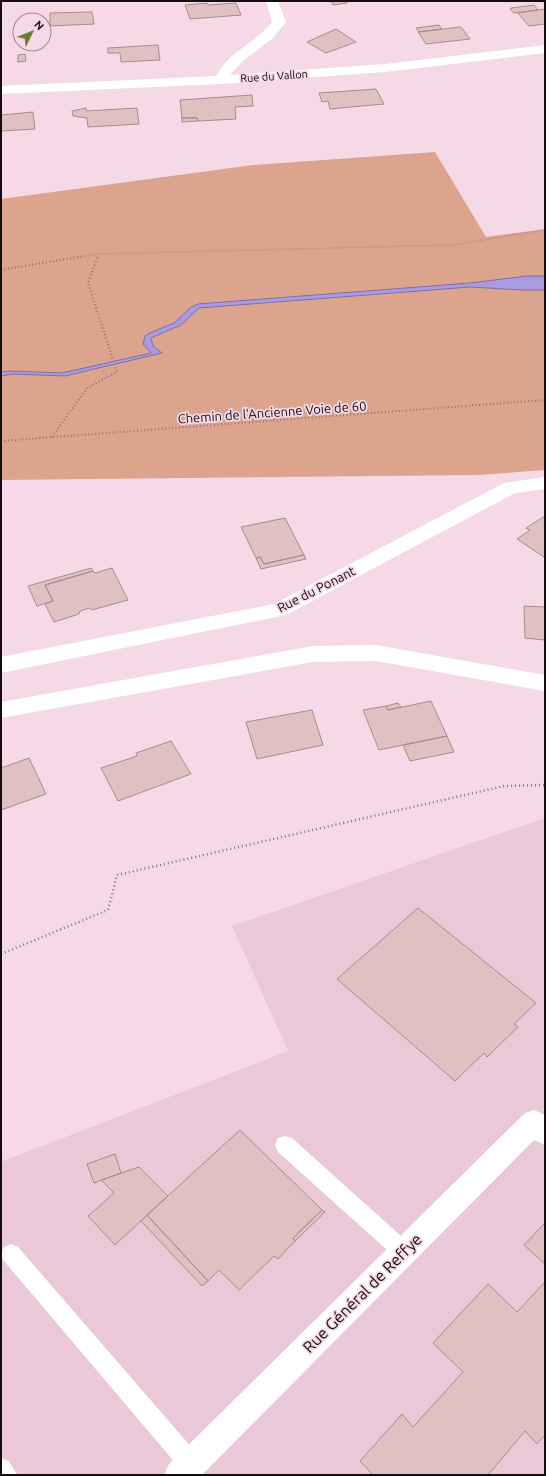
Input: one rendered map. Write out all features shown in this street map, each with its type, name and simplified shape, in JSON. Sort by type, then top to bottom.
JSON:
[{"type":"street","points":[[220,80],[232,61],[265,38],[279,22],[272,1]]},
{"type":"street","name":"Rue du Vallon","points":[[1,90],[220,80],[385,68],[545,49]]},
{"type":"street","name":"Rue du Ponant","points":[[1,665],[279,610],[511,486],[545,483]]},
{"type":"street","points":[[1,710],[314,654],[376,653],[545,683]]},
{"type":"street","name":"Rue Général de Reffye","points":[[185,1470],[534,1122],[545,1132]]},
{"type":"lane","points":[[285,1145],[404,1252]]},
{"type":"lane","points":[[11,1254],[185,1470]]},
{"type":"lane","points":[[1,1469],[6,1475]]},
{"type":"path","points":[[1,270],[99,254],[452,245],[545,230]]},
{"type":"path","points":[[52,437],[87,388],[117,372],[88,283],[99,254]]},
{"type":"path","name":"Chemin de l'Ancienne Voie de 60","points":[[1,441],[545,400]]},
{"type":"path","points":[[1,954],[108,910],[117,875],[504,786],[545,785]]},
{"type":"shaded area","points":[[435,152],[486,237],[545,229],[545,470],[480,475],[1,480],[1,199],[253,165]]},
{"type":"shaded area","points":[[527,276],[545,276],[545,290],[470,287],[199,308],[181,325],[151,338],[153,346],[162,353],[65,376],[13,374],[1,376],[1,372],[11,371],[62,373],[151,353],[143,344],[145,336],[174,323],[191,307],[198,304],[470,283]]},
{"type":"shaded area","points":[[545,818],[545,1475],[1,1475],[1,1162],[288,1051],[232,926]]},
{"type":"building","points":[[331,1],[346,1],[347,3],[333,5]]},
{"type":"building","points":[[207,3],[208,5],[236,3],[241,15],[190,19],[185,5]]},
{"type":"building","points":[[534,5],[538,10],[514,13],[510,9],[511,8]]},
{"type":"building","points":[[545,9],[545,24],[529,26],[518,13]]},
{"type":"building","points":[[92,12],[94,24],[52,26],[52,13]]},
{"type":"building","points":[[439,25],[442,29],[419,32],[416,28]]},
{"type":"building","points":[[461,27],[470,39],[426,44],[418,32]]},
{"type":"building","points":[[336,29],[356,42],[326,53],[307,42]]},
{"type":"building","points":[[158,45],[160,60],[121,62],[120,53],[108,53],[108,48]]},
{"type":"building","points":[[25,54],[26,61],[18,62],[18,55]]},
{"type":"building","points":[[376,89],[384,104],[330,109],[328,101],[322,102],[319,93]]},
{"type":"building","points":[[252,95],[253,106],[235,107],[236,119],[198,121],[197,118],[182,118],[180,100]]},
{"type":"building","points":[[86,108],[86,111],[137,108],[139,124],[88,127],[87,118],[73,116],[72,111]]},
{"type":"building","points":[[33,112],[35,129],[1,131],[1,115]]},
{"type":"building","points":[[182,118],[197,118],[198,121],[182,122]]},
{"type":"building","points":[[545,516],[544,557],[517,539],[530,530],[526,528]]},
{"type":"building","points":[[285,518],[304,555],[264,564],[260,557],[256,558],[241,527]]},
{"type":"building","points":[[304,555],[306,559],[261,569],[256,558],[260,557],[264,564]]},
{"type":"building","points":[[91,568],[93,571],[45,585],[53,601],[37,606],[28,586]]},
{"type":"building","points":[[112,568],[128,600],[92,610],[90,608],[80,611],[79,614],[54,622],[45,604],[53,601],[45,585],[93,571],[95,573]]},
{"type":"building","points":[[524,606],[545,607],[545,640],[525,638]]},
{"type":"building","points":[[431,701],[447,736],[379,750],[363,710],[386,706],[388,710]]},
{"type":"building","points":[[398,703],[401,707],[388,710],[386,706]]},
{"type":"building","points":[[312,710],[323,745],[257,759],[246,722]]},
{"type":"building","points":[[447,736],[454,752],[410,761],[403,745]]},
{"type":"building","points":[[171,741],[191,774],[118,801],[101,768],[137,756],[136,753]]},
{"type":"building","points":[[29,758],[46,794],[1,810],[1,768]]},
{"type":"building","points":[[418,908],[536,1003],[514,1024],[518,1027],[487,1057],[484,1053],[455,1081],[337,979]]},
{"type":"building","points":[[240,1130],[322,1210],[293,1238],[295,1241],[278,1259],[274,1256],[239,1290],[219,1270],[208,1281],[147,1215]]},
{"type":"building","points":[[115,1154],[121,1173],[94,1183],[87,1164]]},
{"type":"building","points":[[139,1167],[168,1196],[115,1245],[88,1216],[114,1193],[101,1180]]},
{"type":"building","points":[[322,1210],[325,1212],[295,1241],[293,1238]]},
{"type":"building","points":[[147,1215],[208,1281],[202,1286],[141,1221]]},
{"type":"building","points":[[545,1223],[545,1264],[524,1245]]},
{"type":"building","points":[[545,1282],[545,1435],[537,1444],[525,1431],[488,1475],[373,1475],[360,1461],[402,1414],[413,1427],[463,1372],[433,1343],[488,1284],[517,1312]]}]
